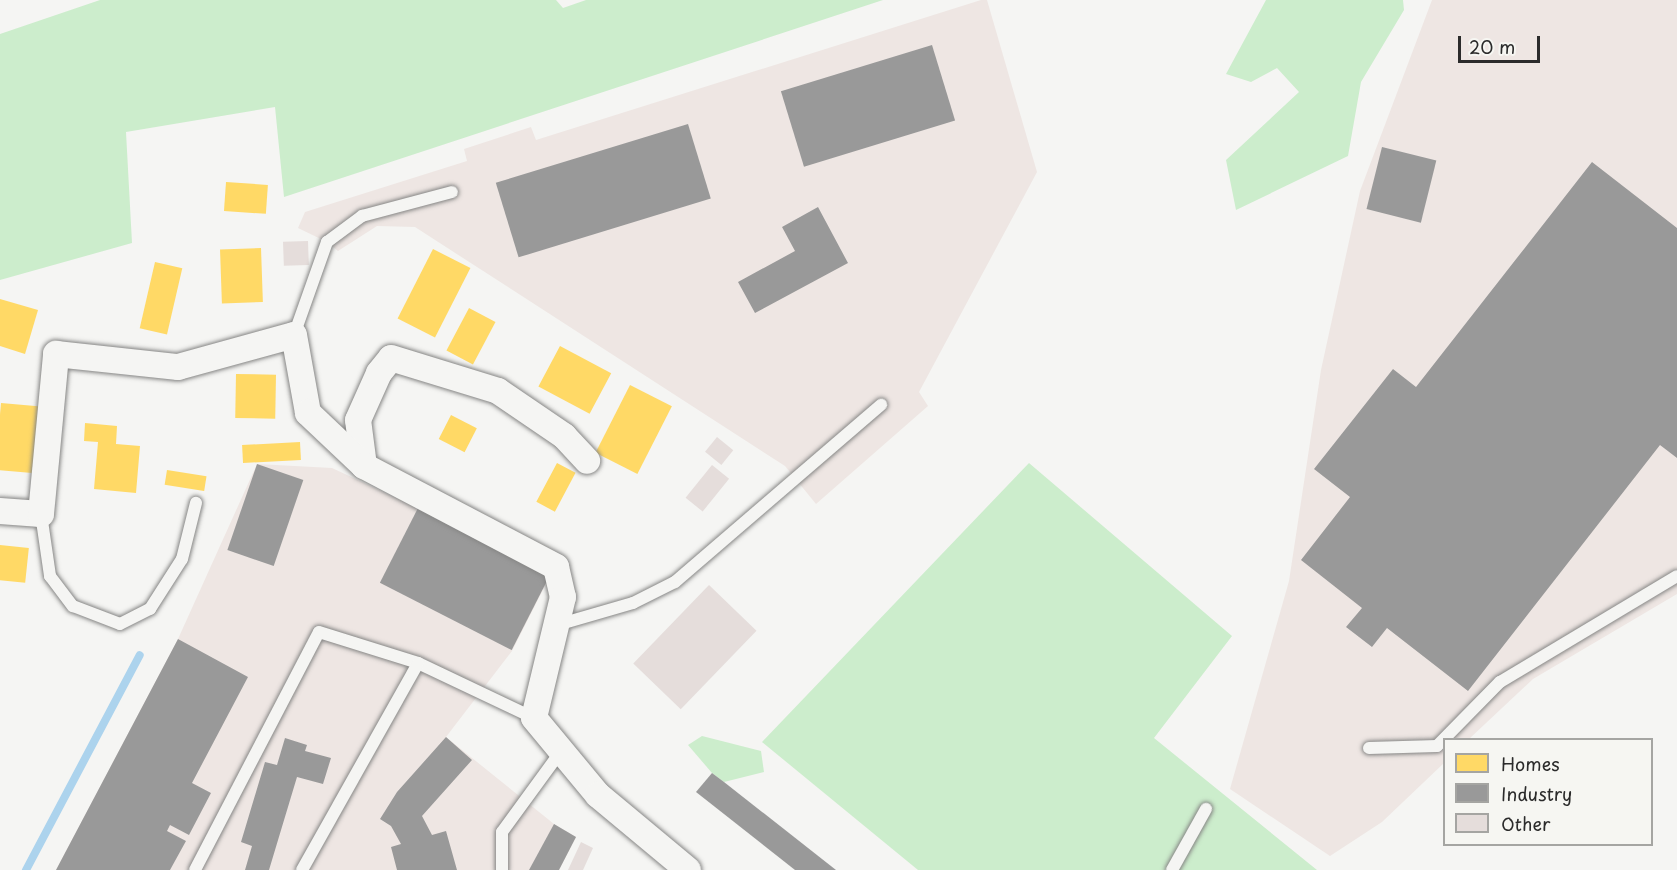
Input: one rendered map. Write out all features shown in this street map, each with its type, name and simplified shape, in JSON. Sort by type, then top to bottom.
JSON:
[{"type":"street","points":[[0,511],[41,514],[56,354],[178,367],[294,335],[308,413],[364,466],[556,567],[563,597],[534,718],[598,795],[688,870]]},
{"type":"street","points":[[364,466],[358,420],[379,373],[391,358],[498,392],[564,436],[587,461]]},
{"type":"lane","points":[[294,335],[327,242],[362,216],[452,192]]},
{"type":"lane","points":[[556,625],[633,603],[675,582],[881,405]]},
{"type":"lane","points":[[41,514],[50,576],[72,606],[120,624],[150,609],[182,559],[196,503]]},
{"type":"lane","points":[[1445,738],[1500,682],[1677,576]]},
{"type":"lane","points":[[195,870],[319,632],[418,663],[534,718]]},
{"type":"lane","points":[[302,870],[418,663]]},
{"type":"lane","points":[[1369,748],[1437,746],[1443,740]]},
{"type":"lane","points":[[502,870],[502,832],[561,751]]},
{"type":"lane","points":[[1173,870],[1206,809]]},
{"type":"shaded area","points":[[987,0],[1037,172],[919,392],[928,406],[816,504],[785,466],[415,227],[377,226],[338,251],[327,242],[298,228],[305,212],[467,161],[464,149],[531,127],[536,140]]},
{"type":"shaded area","points":[[1432,0],[1677,0],[1677,594],[1533,679],[1470,738],[1443,738],[1443,764],[1382,822],[1330,856],[1230,789],[1289,581],[1321,370],[1360,191]]},
{"type":"shaded area","points":[[257,464],[332,468],[418,508],[550,576],[512,651],[446,737],[554,824],[576,837],[559,870],[56,870],[178,639]]},
{"type":"green space","points":[[100,0],[556,0],[563,8],[586,0],[883,0],[284,197],[275,107],[126,132],[132,243],[0,280],[0,34]]},
{"type":"green space","points":[[1266,0],[1403,0],[1404,10],[1361,82],[1348,156],[1236,210],[1226,160],[1299,92],[1277,68],[1251,82],[1226,74]]},
{"type":"green space","points":[[1029,463],[1232,636],[1154,738],[1317,870],[918,870],[762,742]]},
{"type":"green space","points":[[702,736],[761,751],[764,772],[724,782],[712,773],[688,745]]},
{"type":"building: Homes","points":[[226,182],[268,185],[266,214],[224,211]]},
{"type":"building: Homes","points":[[261,248],[263,302],[222,303],[220,249]]},
{"type":"building: Homes","points":[[433,249],[470,268],[435,338],[398,318]]},
{"type":"building: Homes","points":[[155,262],[182,268],[167,335],[140,328]]},
{"type":"building: Homes","points":[[0,299],[38,310],[25,354],[0,346]]},
{"type":"building: Homes","points":[[469,308],[495,322],[473,364],[446,350]]},
{"type":"building: Homes","points":[[560,346],[611,373],[590,414],[538,387]]},
{"type":"building: Homes","points":[[236,374],[276,375],[275,419],[235,418]]},
{"type":"building: Homes","points":[[630,385],[672,406],[637,474],[595,453]]},
{"type":"building: Homes","points":[[1,403],[44,407],[38,473],[0,470]]},
{"type":"building: Homes","points":[[451,415],[477,428],[465,452],[439,439]]},
{"type":"building: Homes","points":[[85,423],[117,426],[116,444],[140,446],[136,493],[94,489],[98,442],[84,441]]},
{"type":"building: Homes","points":[[300,442],[301,460],[243,463],[242,445]]},
{"type":"building: Homes","points":[[557,463],[576,473],[555,512],[536,502]]},
{"type":"building: Homes","points":[[167,470],[207,476],[204,491],[165,485]]},
{"type":"building: Homes","points":[[0,545],[29,548],[25,583],[0,580]]},
{"type":"building: Industry","points":[[932,45],[955,121],[804,167],[781,91]]},
{"type":"building: Industry","points":[[688,124],[711,199],[519,257],[496,183]]},
{"type":"building: Industry","points":[[1382,147],[1436,161],[1421,223],[1367,209]]},
{"type":"building: Industry","points":[[1592,162],[1677,228],[1677,458],[1660,445],[1468,691],[1387,628],[1372,647],[1346,627],[1362,608],[1301,560],[1350,497],[1314,469],[1393,369],[1416,387]]},
{"type":"building: Industry","points":[[818,207],[848,263],[755,313],[738,282],[795,251],[782,227]]},
{"type":"building: Industry","points":[[257,464],[303,480],[274,566],[227,550]]},
{"type":"building: Industry","points":[[418,508],[550,575],[512,650],[380,583]]},
{"type":"building: Industry","points":[[178,639],[248,677],[192,783],[211,793],[189,835],[170,825],[167,831],[186,841],[170,870],[56,870]]},
{"type":"building: Industry","points":[[446,737],[472,760],[422,816],[432,835],[446,831],[457,870],[397,870],[391,847],[401,844],[391,826],[380,819],[397,792]]},
{"type":"building: Industry","points":[[285,738],[307,745],[305,751],[331,758],[323,784],[297,777],[269,870],[245,870],[252,846],[241,842],[265,762],[277,765]]},
{"type":"building: Industry","points":[[712,773],[836,870],[795,870],[696,792]]},
{"type":"building: Industry","points":[[554,824],[576,837],[559,870],[529,870]]},
{"type":"building: Other","points":[[308,241],[309,265],[284,266],[283,242]]},
{"type":"building: Other","points":[[717,437],[733,450],[721,465],[705,452]]},
{"type":"building: Other","points":[[712,465],[729,479],[703,511],[686,498]]},
{"type":"building: Other","points":[[709,585],[756,631],[681,709],[633,663]]},
{"type":"building: Other","points":[[581,842],[593,848],[583,870],[568,870]]},
{"type":"waterway","points":[[26,870],[140,655]]}]
